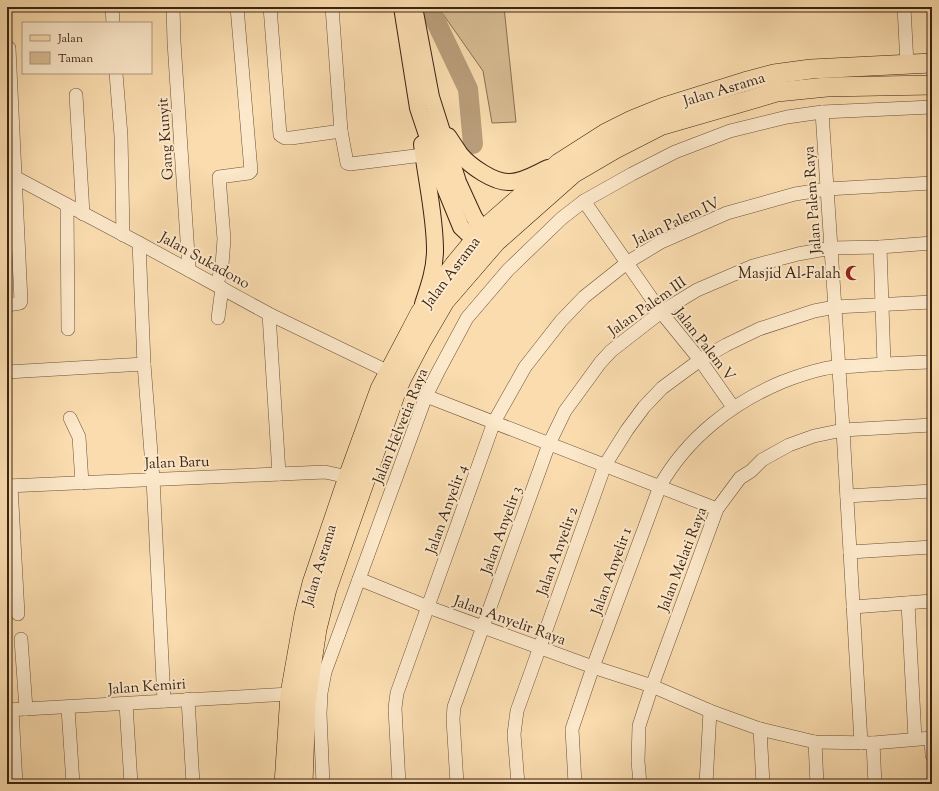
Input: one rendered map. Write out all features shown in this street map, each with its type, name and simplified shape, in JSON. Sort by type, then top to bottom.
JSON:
[{"type":"highway","name":"Jalan Asrama","points":[[303,784],[306,702],[317,629],[327,589],[343,476],[397,389],[421,342],[445,301],[485,241],[560,163],[606,133],[632,120],[664,107],[774,74],[811,69],[932,63]]},
{"type":"highway","name":"Jalan Asrama","points":[[284,784],[290,694],[304,615],[343,476],[380,389],[420,313],[454,265],[574,173],[660,126],[777,92],[827,87],[932,85]]},
{"type":"main road","points":[[402,7],[418,108],[423,155],[434,228],[435,251],[433,272],[420,313]]},
{"type":"main road","points":[[414,7],[431,97],[458,182],[485,241]]},
{"type":"main road","points":[[418,108],[442,183],[461,227],[485,241]]},
{"type":"main road","points":[[438,119],[461,154],[482,172],[497,179],[510,182],[523,179],[560,163]]},
{"type":"street","points":[[112,7],[113,22]]},
{"type":"street","name":"Gang Kunyit","points":[[173,7],[189,270]]},
{"type":"street","points":[[218,318],[224,238],[219,177],[250,173],[251,171],[237,7]]},
{"type":"street","points":[[270,7],[280,135],[285,138],[291,138],[341,131]]},
{"type":"street","points":[[332,7],[341,131],[347,163],[350,164],[423,155]]},
{"type":"street","points":[[904,7],[907,64]]},
{"type":"street","points":[[7,305],[20,303],[21,301],[11,175],[9,48]]},
{"type":"street","points":[[116,74],[121,136],[123,235]]},
{"type":"street","points":[[76,95],[83,214]]},
{"type":"street","name":"Jalan Helvetia Raya","points":[[323,784],[320,714],[325,672],[426,396],[467,318],[508,270],[562,218],[584,201],[632,174],[682,149],[730,131],[787,117],[822,112],[932,107]]},
{"type":"street","name":"Jalan Palem Raya","points":[[822,112],[853,607],[867,743],[875,784]]},
{"type":"street","name":"Jalan Sukadono","points":[[11,175],[269,314],[389,372]]},
{"type":"street","name":"Jalan Palem IV","points":[[494,422],[524,367],[561,321],[584,297],[628,262],[661,242],[727,213],[795,194],[827,189],[932,183]]},
{"type":"street","name":"Jalan Palem V","points":[[584,201],[628,262],[661,312],[700,360],[733,407]]},
{"type":"street","points":[[66,205],[68,329]]},
{"type":"street","points":[[139,243],[144,364],[153,479],[164,701]]},
{"type":"street","name":"Jalan Palem III","points":[[549,444],[565,411],[600,363],[611,351],[661,312],[697,290],[753,266],[798,254],[831,248],[880,247],[932,243]]},
{"type":"street","points":[[880,247],[884,364]]},
{"type":"street","name":"Jalan Anyelir 2","points":[[518,784],[515,722],[517,711],[605,465],[627,430],[644,407],[662,388],[700,360],[759,329],[814,311],[835,307],[881,306],[932,302]]},
{"type":"street","points":[[269,314],[279,474]]},
{"type":"street","name":"Jalan Anyelir 1","points":[[575,784],[572,729],[593,667],[660,486],[668,472],[690,444],[733,407],[760,392],[796,377],[823,369],[839,367],[932,362]]},
{"type":"street","points":[[7,372],[144,364]]},
{"type":"street","points":[[426,396],[717,509]]},
{"type":"street","points":[[70,418],[79,437],[82,483]]},
{"type":"street","name":"Jalan Anyelir 4","points":[[398,784],[395,708],[397,694],[494,422]]},
{"type":"street","name":"Jalan Melati Raya","points":[[640,784],[638,762],[639,726],[652,686],[717,509],[740,478],[752,471],[762,460],[789,445],[814,436],[843,430],[932,425]]},
{"type":"street","name":"Jalan Anyelir 3","points":[[457,784],[453,719],[454,708],[549,444]]},
{"type":"street","name":"Jalan Baru","points":[[9,486],[279,474],[343,476]]},
{"type":"street","points":[[9,486],[18,614]]},
{"type":"street","points":[[847,496],[932,491]]},
{"type":"street","points":[[850,552],[932,547]]},
{"type":"street","name":"Jalan Anyelir Raya","points":[[359,579],[428,608],[593,667],[652,686],[710,711],[760,729],[815,742],[867,743],[932,738]]},
{"type":"street","points":[[853,607],[932,601]]},
{"type":"street","points":[[908,603],[915,739]]},
{"type":"street","points":[[21,638],[26,709]]},
{"type":"street","name":"Jalan Kemiri","points":[[10,710],[68,708],[188,699],[290,694]]},
{"type":"street","points":[[188,699],[193,784]]},
{"type":"street","points":[[126,704],[130,784]]},
{"type":"street","points":[[68,708],[73,784]]},
{"type":"street","points":[[10,710],[16,784]]},
{"type":"street","points":[[706,784],[705,776],[710,711]]},
{"type":"street","points":[[760,729],[763,784]]},
{"type":"street","points":[[932,738],[932,754]]},
{"type":"street","points":[[815,742],[818,784]]},
{"type":"green space","points":[[438,7],[504,7],[516,122],[492,123],[483,71]]},
{"type":"waterway","points":[[429,7],[468,89],[473,144]]},
{"type":"place","name":"Masjid Al-Falah","points":[[853,273]]}]
